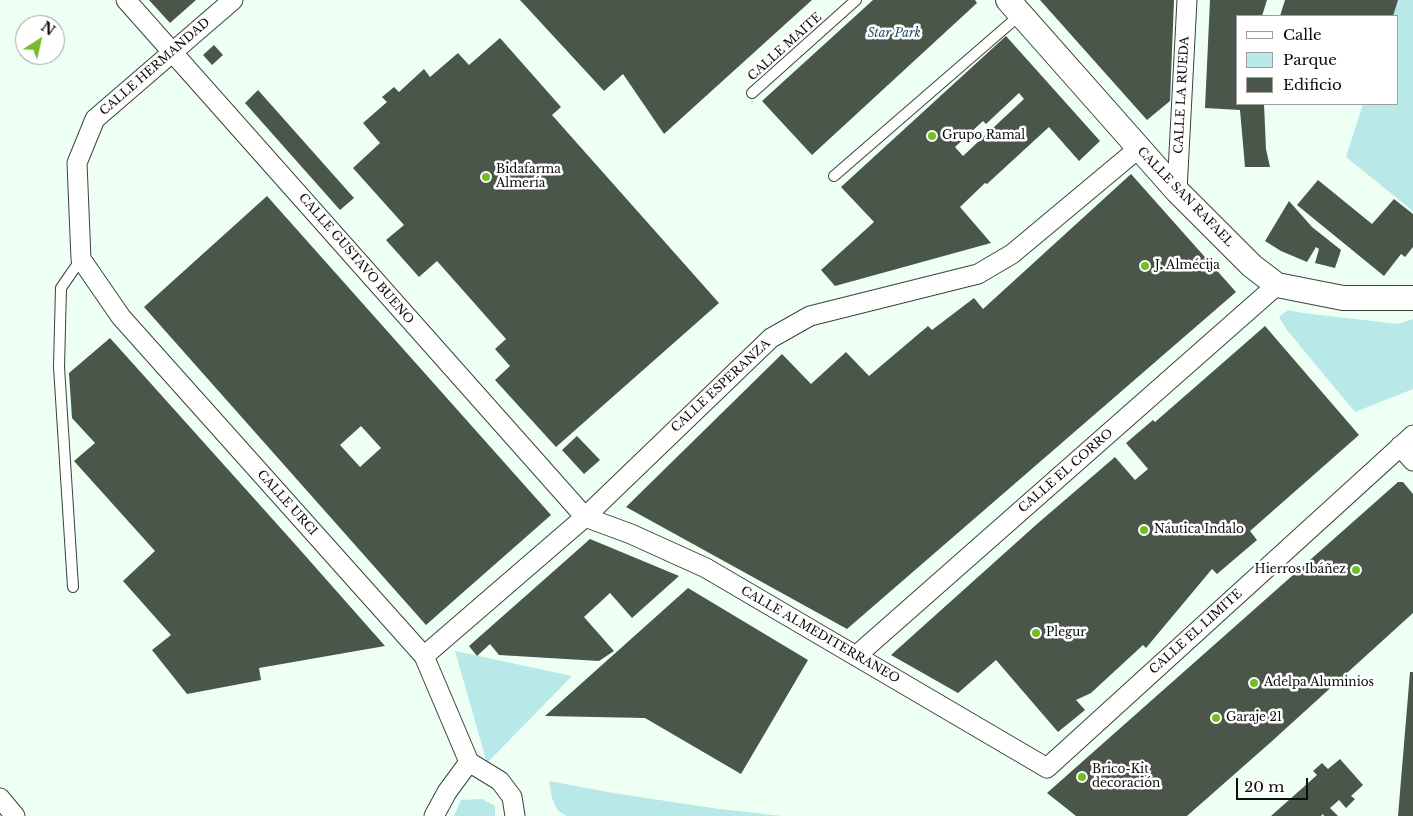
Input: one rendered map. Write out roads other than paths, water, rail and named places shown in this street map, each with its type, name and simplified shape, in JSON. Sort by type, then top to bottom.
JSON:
[{"type":"street","name":"CALLE GUSTAVO BUENO","points":[[126,0],[585,518]]},
{"type":"street","name":"CALLE HERMANDAD","points":[[81,259],[77,163],[95,119],[233,0]]},
{"type":"street","name":"CALLE LA RUEDA","points":[[1177,190],[1187,0]]},
{"type":"street","name":"CALLE SAN RAFAEL","points":[[1014,7],[1177,190],[1252,266],[1277,285],[1343,298],[1413,298]]},
{"type":"street","name":"CALLE ESPERANZA","points":[[424,656],[585,518],[771,338],[810,316],[978,274],[1012,254],[1139,148]]},
{"type":"street","name":"CALLE URCI","points":[[81,259],[121,317],[424,656],[469,762]]},
{"type":"street","name":"CALLE EL CORRO","points":[[856,656],[1277,285]]},
{"type":"street","points":[[1406,440],[1413,461]]},
{"type":"street","name":"CALLE EL LIMITE","points":[[1047,768],[1406,440]]},
{"type":"street","name":"CALLE ALMEDITERRANEO","points":[[585,518],[631,534],[706,568],[1047,768]]},
{"type":"street","points":[[434,816],[447,792],[469,762],[500,781],[512,797],[515,816]]},
{"type":"street","points":[[0,798],[15,816]]},
{"type":"lane","name":"CALLE MAITE","points":[[752,93],[856,0]]},
{"type":"lane","points":[[834,176],[1014,7]]},
{"type":"lane","points":[[73,587],[59,367],[61,288],[81,259]]},
{"type":"place","name":"Grupo Ramal","points":[[932,136]]},
{"type":"place","name":"Bidafarma Almería","points":[[486,177]]},
{"type":"place","name":"J. Almécija","points":[[1145,266]]},
{"type":"place","name":"Náutica Indalo","points":[[1144,530]]},
{"type":"place","name":"Hierros Ibáñez","points":[[1356,570]]},
{"type":"place","name":"Plegur","points":[[1036,633]]},
{"type":"place","name":"Adelpa Aluminios","points":[[1254,683]]},
{"type":"place","name":"Garaje 21","points":[[1216,718]]},
{"type":"place","name":"Brico-Kit decoración","points":[[1082,777]]},
{"type":"park label","name":"Star Park","points":[[894,34]]}]
